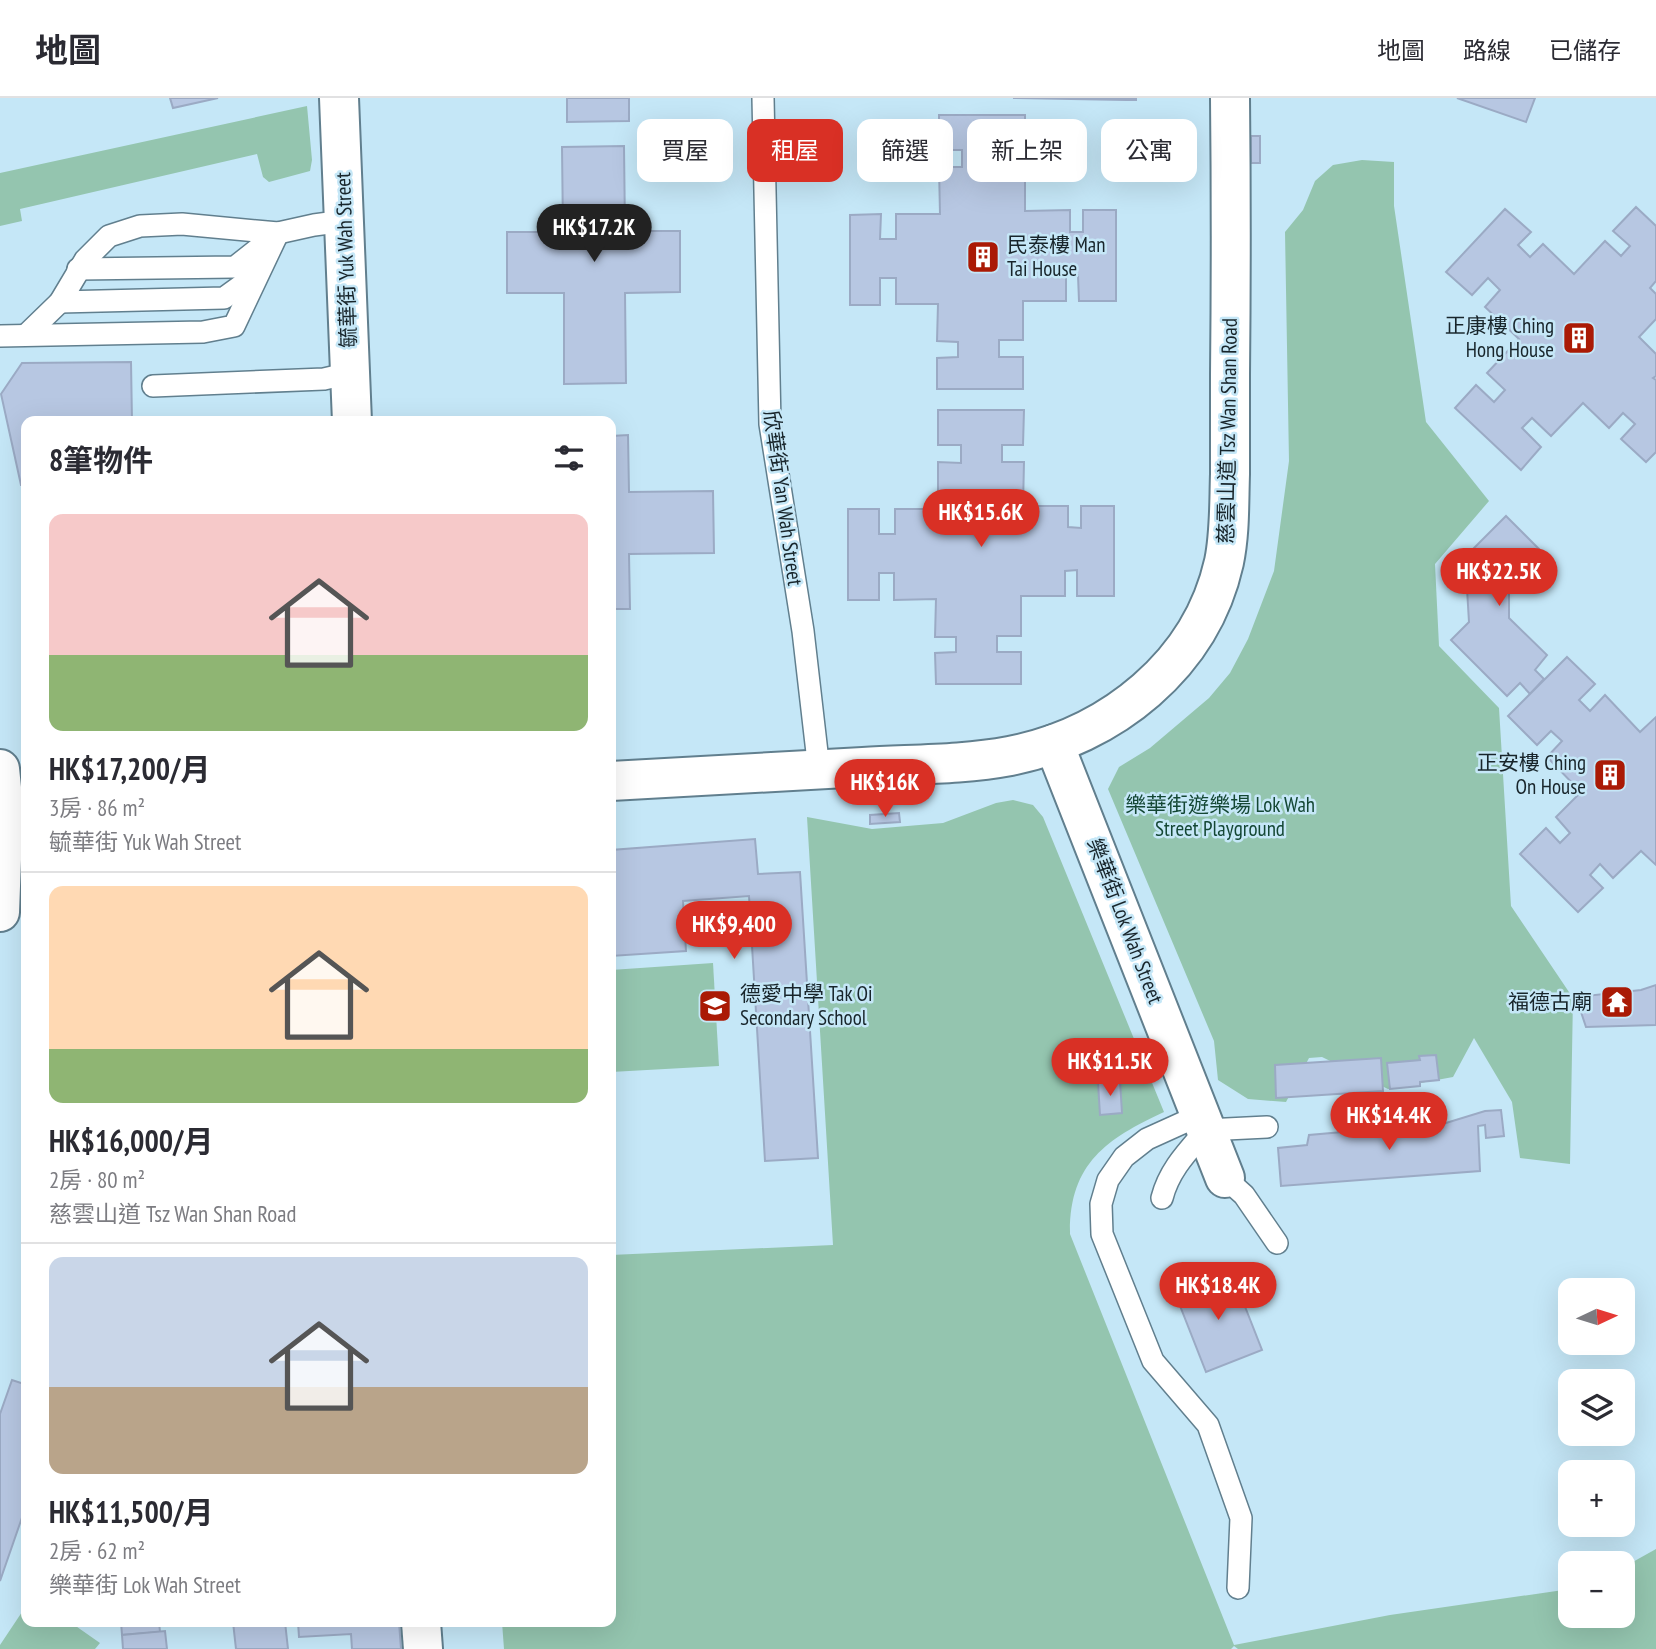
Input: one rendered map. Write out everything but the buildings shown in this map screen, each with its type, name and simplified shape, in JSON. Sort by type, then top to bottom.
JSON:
[{"type":"main road","name":"毓華街 Yuk Wah Street","points":[[339,98],[352,416]]},
{"type":"main road","name":"慈雲山道 Tsz Wan Shan Road","points":[[616,781],[997,757],[1054,744],[1111,716],[1155,684],[1177,661],[1207,612],[1218,585],[1228,535],[1230,98]]},
{"type":"main road","name":"樂華街 Lok Wah Street","points":[[1054,744],[1225,1178]]},
{"type":"main road","points":[[0,769],[15,806],[0,912]]},
{"type":"main road","points":[[421,1627],[423,1649]]},
{"type":"lane","name":"欣華街 Yan Wah Street","points":[[763,98],[770,424],[803,631],[819,770]]},
{"type":"lane","points":[[27,334],[60,302],[78,268],[109,236],[140,226],[182,224],[278,233],[344,221]]},
{"type":"lane","points":[[78,268],[235,267],[278,233]]},
{"type":"lane","points":[[60,302],[224,298],[242,285],[278,233]]},
{"type":"lane","points":[[0,336],[203,332],[234,326],[278,233]]},
{"type":"lane","points":[[153,386],[324,379],[350,373]]},
{"type":"lane","points":[[1238,1588],[1241,1518],[1208,1425],[1153,1361],[1102,1234],[1101,1204],[1108,1180],[1124,1157],[1147,1139],[1203,1123],[1267,1127]]},
{"type":"lane","points":[[1162,1198],[1166,1182],[1203,1123]]},
{"type":"lane","points":[[1225,1178],[1244,1195],[1278,1243]]},
{"type":"green space","points":[[307,106],[312,160],[310,171],[269,182],[263,177],[257,154],[20,209],[22,221],[0,226],[0,173]]},
{"type":"green space","name":"樂華街遊樂場 Lok Wah Street Playground","points":[[1362,160],[1394,162],[1394,206],[1426,422],[1489,501],[1435,564],[1439,646],[1499,708],[1511,906],[1573,998],[1570,1164],[1520,1158],[1512,1102],[1474,1038],[1453,1077],[1388,1089],[1322,1057],[1309,1058],[1286,1102],[1248,1099],[1218,1080],[1214,1041],[1108,789],[1119,767],[1150,748],[1209,698],[1230,673],[1248,639],[1274,571],[1289,461],[1285,232],[1303,210],[1315,181],[1333,165]]},
{"type":"green space","points":[[1013,800],[1033,805],[1043,817],[1164,1112],[1125,1133],[1095,1157],[1076,1189],[1071,1210],[1070,1234],[1234,1645],[1390,1615],[1558,1591],[1558,1628],[1635,1628],[1635,1561],[1656,1549],[1656,1649],[1238,1649],[1234,1646],[1231,1649],[504,1649],[502,1627],[616,1627],[616,1255],[833,1245],[807,817],[872,829],[943,823],[996,803]]},
{"type":"green space","points":[[713,963],[719,1066],[616,1072],[616,970]]},
{"type":"green space","points":[[21,1614],[21,1627],[77,1627],[100,1643],[95,1649],[0,1649]]},
{"type":"place","name":"民泰樓 Man Tai House","points":[[983,257]]},
{"type":"place","name":"正康樓 Ching Hong House","points":[[1579,338]]},
{"type":"place","name":"正安樓 Ching On House","points":[[1610,775]]},
{"type":"place","name":"福德古廟","points":[[1617,1002]]},
{"type":"place","name":"德愛中學 Tak Oi Secondary School","points":[[715,1006]]}]
